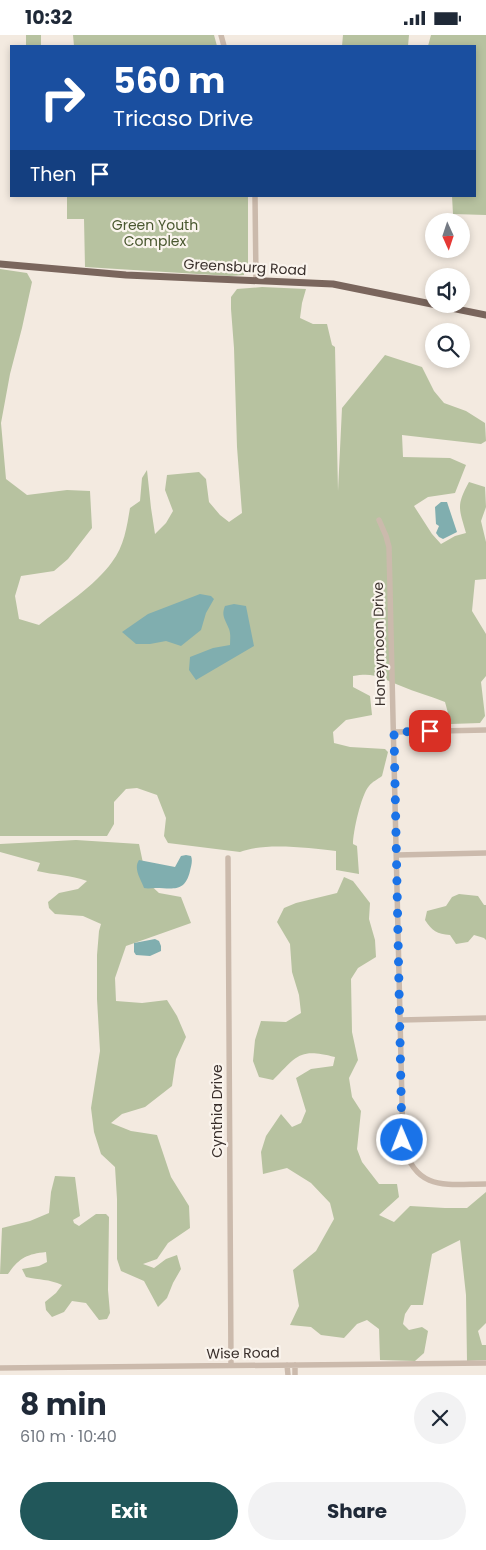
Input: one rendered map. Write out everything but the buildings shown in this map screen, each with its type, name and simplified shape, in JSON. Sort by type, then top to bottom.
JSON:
[{"type":"main road","name":"Greensburg Road","points":[[0,264],[126,275],[256,280],[343,286],[486,315]]},
{"type":"street","points":[[255,197],[256,280]]},
{"type":"street","name":"Honeymoon Drive","points":[[379,520],[389,547],[402,1140],[408,1160],[418,1173],[431,1182],[486,1184]]},
{"type":"street","points":[[394,732],[486,730]]},
{"type":"street","points":[[397,855],[486,853]]},
{"type":"street","name":"Cynthia Drive","points":[[228,858],[231,1365]]},
{"type":"street","points":[[400,1020],[486,1017]]},
{"type":"street","name":"Wise Road","points":[[0,1368],[486,1363]]},
{"type":"street","points":[[287,1365],[288,1375]]},
{"type":"street","points":[[294,1365],[295,1375]]},
{"type":"green space","points":[[26,35],[41,35],[41,45],[26,45]]},
{"type":"green space","points":[[73,35],[214,35],[217,45],[74,45]]},
{"type":"green space","points":[[343,35],[409,35],[408,45],[342,45]]},
{"type":"green space","points":[[431,35],[486,35],[486,215],[453,213],[452,197],[476,197],[476,45],[428,45]]},
{"type":"green space","name":"Green Youth Complex","points":[[67,197],[248,197],[248,268],[244,275],[230,276],[85,267],[84,219],[67,219]]},
{"type":"green space","points":[[0,269],[27,273],[32,282],[10,374],[1,423],[6,479],[27,495],[67,490],[90,491],[92,528],[68,559],[54,571],[21,576],[15,596],[19,619],[39,625],[88,587],[105,571],[116,556],[122,543],[130,508],[140,501],[142,478],[147,470],[155,534],[166,523],[173,511],[165,490],[167,475],[199,472],[206,479],[209,502],[220,515],[229,522],[242,513],[231,309],[231,297],[237,289],[262,287],[306,289],[300,318],[313,324],[327,324],[332,345],[335,347],[338,491],[342,408],[385,355],[422,367],[434,391],[444,403],[466,411],[485,423],[486,441],[481,444],[402,435],[403,457],[450,458],[466,465],[455,493],[428,497],[414,506],[432,534],[441,544],[455,536],[466,533],[460,502],[469,482],[485,487],[486,507],[481,521],[486,542],[486,579],[475,580],[472,611],[486,634],[486,676],[481,682],[485,716],[480,723],[451,724],[445,702],[378,677],[367,675],[353,676],[353,687],[370,696],[372,715],[346,720],[333,732],[334,743],[350,747],[385,749],[388,752],[382,776],[369,786],[363,797],[358,814],[353,844],[357,846],[359,874],[336,870],[336,851],[274,846],[240,852],[168,843],[164,836],[166,818],[157,795],[137,788],[126,789],[114,802],[114,824],[107,836],[0,836]]},
{"type":"green space","points":[[76,840],[139,844],[147,882],[159,893],[181,897],[191,923],[126,946],[115,978],[116,1001],[142,1003],[167,1000],[177,1016],[186,1037],[176,1059],[172,1086],[145,1107],[122,1114],[111,1123],[131,1131],[157,1135],[171,1177],[189,1206],[190,1228],[168,1243],[157,1259],[143,1264],[154,1268],[166,1259],[177,1255],[181,1269],[167,1298],[158,1307],[144,1281],[121,1271],[117,1259],[115,1167],[101,1154],[94,1132],[91,1108],[100,1051],[97,955],[101,924],[83,916],[55,914],[49,908],[48,902],[59,893],[78,889],[87,881],[75,877],[37,871],[40,863],[0,852],[0,844]]},
{"type":"green space","points":[[344,877],[353,881],[370,903],[369,919],[375,940],[376,957],[358,968],[351,979],[352,1032],[358,1060],[349,1078],[352,1097],[361,1111],[357,1149],[362,1162],[379,1184],[397,1184],[399,1197],[379,1215],[394,1222],[410,1206],[467,1208],[486,1192],[486,1323],[478,1331],[482,1345],[486,1345],[486,1360],[467,1361],[466,1295],[460,1240],[432,1254],[423,1305],[411,1305],[405,1314],[403,1324],[409,1330],[422,1327],[428,1331],[424,1353],[415,1361],[380,1360],[379,1329],[367,1320],[357,1324],[344,1338],[321,1335],[311,1327],[290,1325],[299,1306],[293,1270],[316,1251],[334,1219],[330,1203],[311,1183],[287,1168],[263,1174],[261,1152],[266,1136],[281,1114],[292,1127],[301,1123],[306,1111],[296,1078],[311,1069],[333,1066],[335,1057],[314,1053],[300,1056],[294,1059],[273,1080],[259,1077],[253,1061],[255,1040],[261,1021],[286,1022],[301,1013],[299,995],[292,972],[290,944],[277,922],[284,908],[296,903],[337,893]]},
{"type":"green space","points":[[459,894],[478,896],[486,905],[486,940],[474,935],[468,942],[456,944],[450,935],[435,931],[425,920],[427,911],[446,906],[452,897]]},
{"type":"green space","points":[[55,1176],[75,1177],[80,1216],[73,1220],[74,1223],[79,1226],[96,1214],[106,1214],[109,1217],[108,1290],[110,1313],[107,1319],[99,1320],[86,1303],[72,1301],[64,1312],[52,1317],[46,1310],[45,1302],[62,1285],[26,1277],[22,1269],[39,1266],[47,1262],[46,1252],[24,1258],[8,1274],[0,1274],[2,1228],[30,1221],[49,1213]]},
{"type":"water","points":[[441,502],[447,502],[457,532],[443,539],[436,533],[439,526],[436,524],[435,507]]},
{"type":"water","points":[[200,594],[211,596],[214,599],[206,613],[201,630],[181,646],[166,641],[136,644],[122,632],[148,614]]},
{"type":"water","points":[[234,604],[246,606],[254,646],[196,680],[189,670],[190,657],[213,648],[230,645],[230,631],[223,612],[225,606]]},
{"type":"water","points":[[181,856],[191,856],[192,863],[185,883],[177,888],[144,888],[137,870],[139,860],[175,867]]},
{"type":"water","points":[[155,939],[159,941],[161,951],[150,956],[136,955],[134,943]]},
{"type":"route","points":[[402,1140],[394,732],[430,731]]}]
